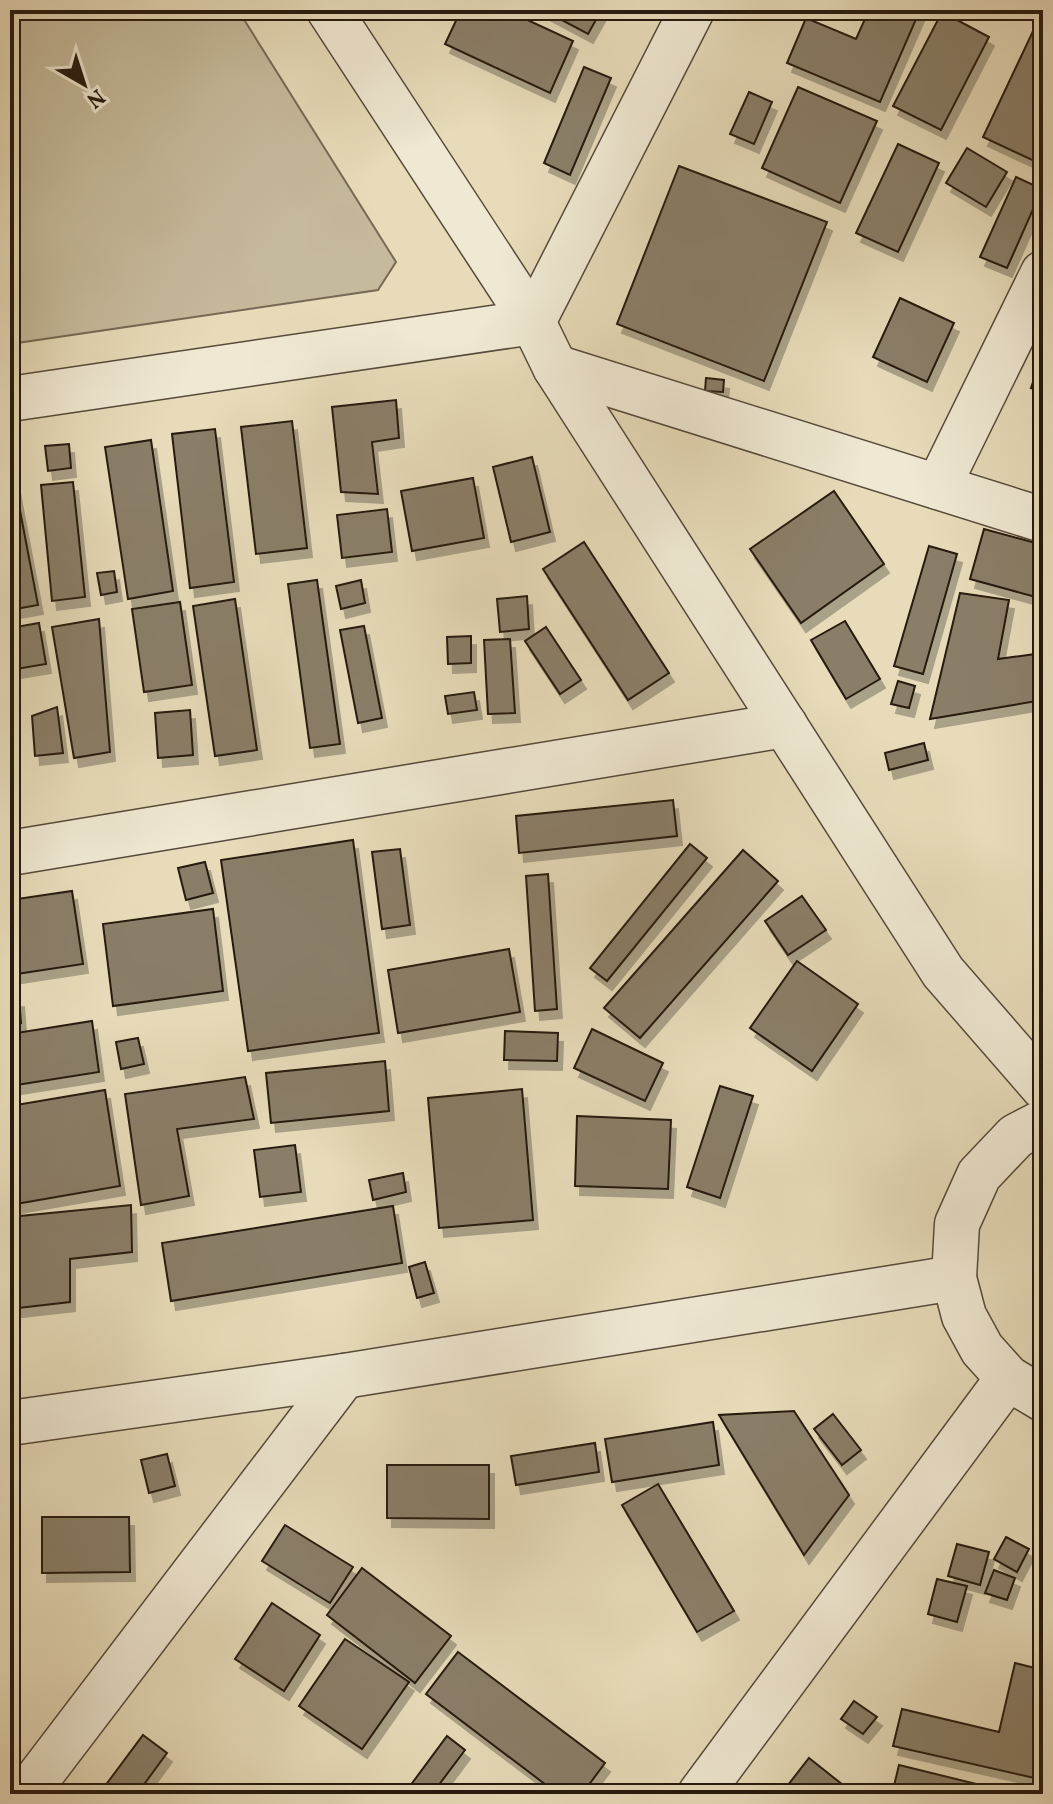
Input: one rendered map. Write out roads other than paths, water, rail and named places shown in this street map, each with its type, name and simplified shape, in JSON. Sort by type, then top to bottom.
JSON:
[{"type":"street","points":[[329,10],[533,322],[555,367],[943,972],[1043,1087]]},
{"type":"street","points":[[533,322],[692,10]]},
{"type":"street","points":[[938,487],[1043,273]]},
{"type":"street","points":[[10,399],[533,322]]},
{"type":"street","points":[[555,367],[1043,520]]},
{"type":"street","points":[[10,853],[785,725]]},
{"type":"street","points":[[700,1794],[1025,1388],[982,1349],[964,1316],[954,1278],[957,1224],[979,1175],[1016,1136],[1043,1122]]},
{"type":"street","points":[[10,1423],[344,1376],[954,1278]]},
{"type":"street","points":[[26,1794],[344,1376]]}]
